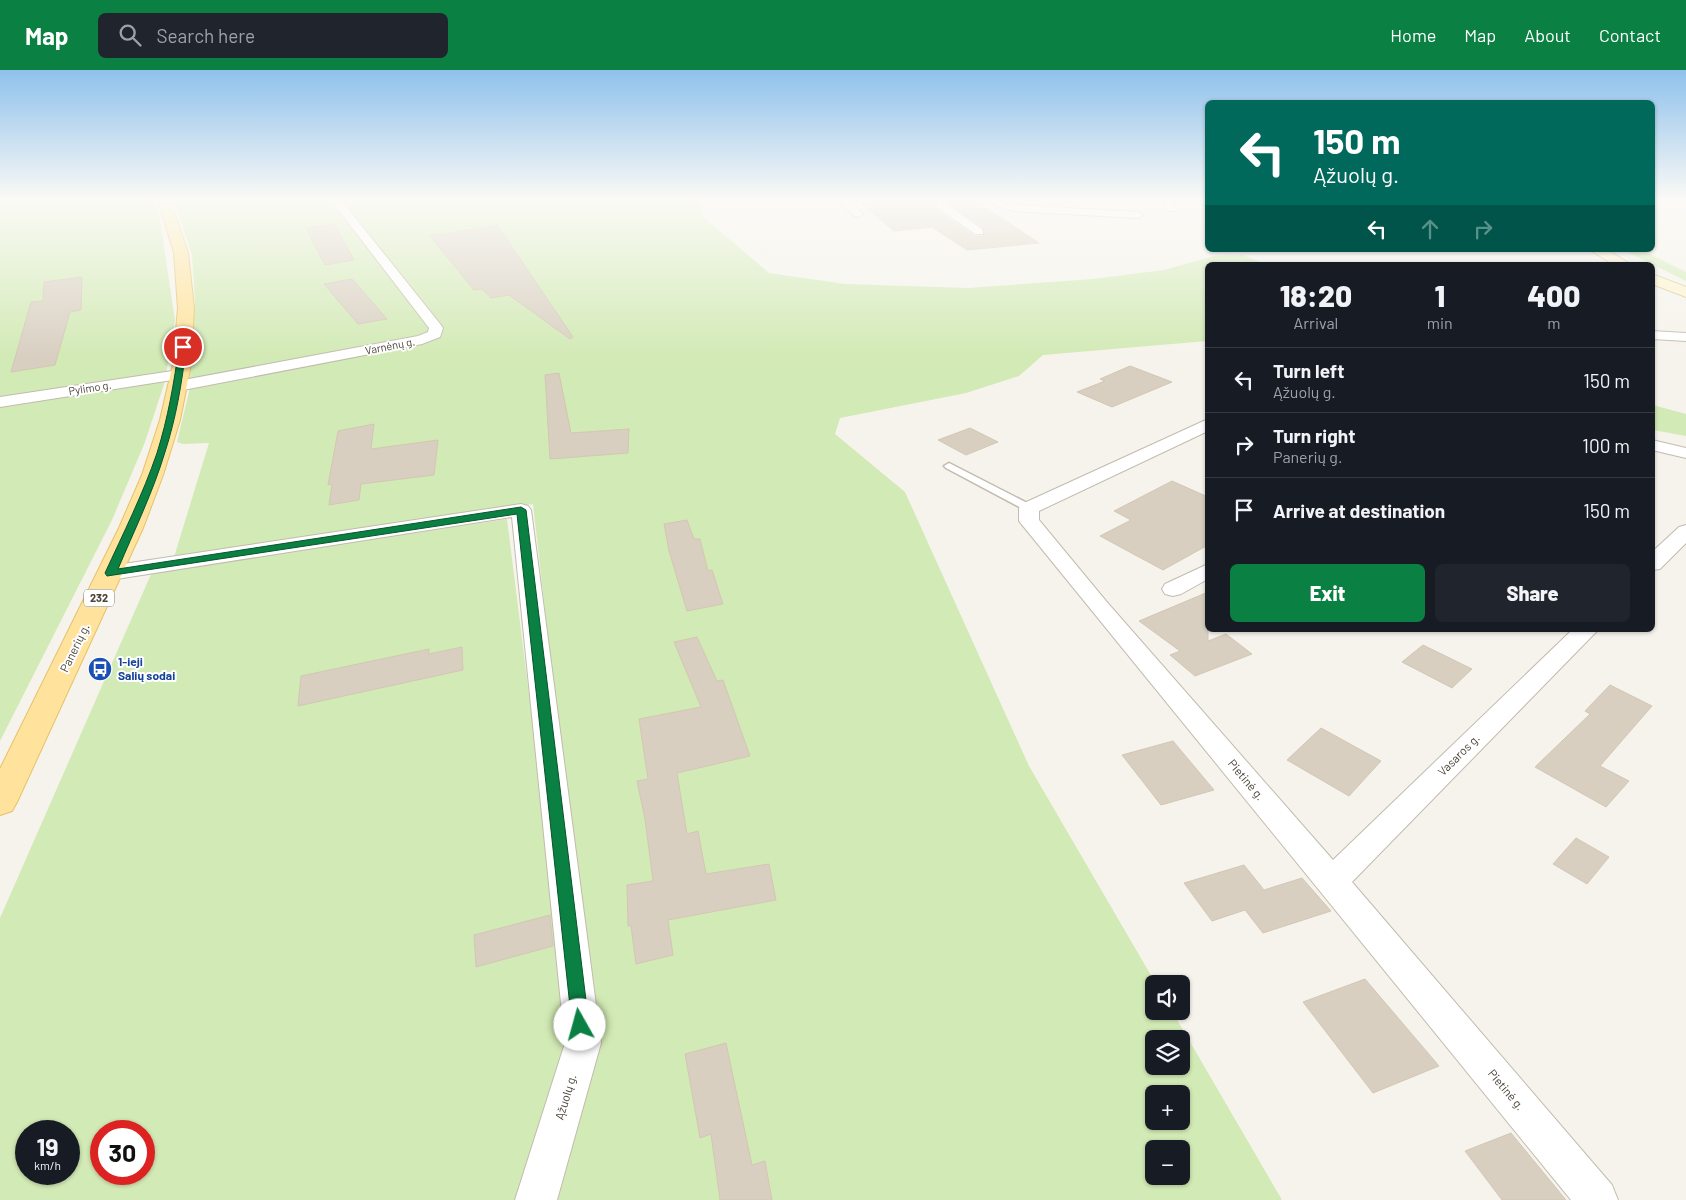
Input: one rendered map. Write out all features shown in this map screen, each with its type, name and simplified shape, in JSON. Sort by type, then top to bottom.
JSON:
[{"type":"main road","name":"Panerių g.","points":[[0,802],[145,497],[161,452],[178,381],[185,310],[181,253]]},
{"type":"main road","points":[[1602,253],[1619,262]]},
{"type":"main road","points":[[1655,279],[1686,292]]},
{"type":"street","name":"Varnėnų g.","points":[[178,381],[422,340],[435,334],[436,328],[377,253]]},
{"type":"street","points":[[1655,335],[1686,337]]},
{"type":"street","name":"Pylimo g.","points":[[0,402],[178,381]]},
{"type":"street","points":[[1029,508],[1205,425]]},
{"type":"street","points":[[1655,447],[1686,453]]},
{"type":"street","name":"Pietinė g.","points":[[1029,508],[1029,522],[1079,583],[1332,880],[1597,1200]]},
{"type":"street","name":"Ąžuolų g.","points":[[110,573],[521,510],[583,1043],[536,1200]]},
{"type":"street","points":[[1655,561],[1686,531]]},
{"type":"street","points":[[1173,589],[1205,572]]},
{"type":"street","name":"Vasaros g.","points":[[1332,880],[1584,632]]},
{"type":"lane","points":[[950,466],[1029,508]]},
{"type":"green space","points":[[0,253],[165,253],[175,320],[165,381],[145,442],[112,520],[0,741]]},
{"type":"green space","points":[[191,253],[371,253],[430,328],[426,334],[418,338],[190,379],[195,302]]},
{"type":"green space","points":[[383,253],[745,253],[769,273],[845,284],[968,288],[1093,279],[1164,270],[1214,256],[1243,255],[1260,262],[1205,262],[1205,341],[1043,355],[1019,376],[966,393],[840,418],[835,434],[905,492],[1029,766],[1151,975],[1145,975],[1145,1020],[1177,1020],[1183,1030],[1145,1030],[1145,1075],[1190,1075],[1190,1042],[1282,1200],[553,1200],[594,1042],[533,504],[174,557],[209,443],[183,444],[177,442],[190,388],[439,337],[442,328]]},
{"type":"green space","points":[[1629,253],[1647,253],[1686,272],[1686,281],[1655,266],[1655,262],[1647,262]]},
{"type":"green space","points":[[1655,406],[1686,414],[1686,436],[1655,430]]},
{"type":"green space","points":[[507,519],[572,1038],[525,1200],[0,1200],[0,918],[152,572]]},
{"type":"building","points":[[319,253],[350,253],[354,260],[325,265]]},
{"type":"building","points":[[444,253],[516,253],[573,337],[570,339],[509,295],[491,298],[482,289],[474,290]]},
{"type":"building","points":[[82,277],[81,310],[70,312],[55,365],[11,372],[31,302],[43,301],[44,282]]},
{"type":"building","points":[[352,279],[387,319],[358,324],[324,284]]},
{"type":"building","points":[[1130,366],[1172,382],[1112,407],[1077,392],[1105,381],[1100,379]]},
{"type":"building","points":[[559,373],[571,433],[629,429],[628,453],[550,459],[545,375]]},
{"type":"building","points":[[374,424],[371,449],[438,440],[434,475],[361,484],[359,500],[329,505],[332,484],[328,485],[338,431]]},
{"type":"building","points":[[970,428],[998,442],[966,455],[938,440]]},
{"type":"building","points":[[1172,481],[1205,496],[1205,547],[1163,570],[1100,536],[1131,520],[1114,511]]},
{"type":"building","points":[[687,520],[694,539],[700,539],[708,571],[712,570],[723,604],[687,611],[669,551],[664,524]]},
{"type":"building","points":[[1205,593],[1205,632],[1208,632],[1208,641],[1226,634],[1252,654],[1195,676],[1170,655],[1180,651],[1139,621]]},
{"type":"building","points":[[697,637],[717,681],[723,680],[750,756],[677,773],[687,834],[698,831],[706,874],[769,864],[776,900],[668,920],[673,955],[636,964],[631,926],[628,926],[627,885],[653,881],[645,819],[637,781],[648,779],[639,719],[701,707],[674,642]]},
{"type":"building","points":[[1423,645],[1472,669],[1452,688],[1402,662]]},
{"type":"building","points":[[462,647],[463,670],[298,706],[301,676],[429,649],[429,654]]},
{"type":"building","points":[[1610,685],[1652,706],[1600,766],[1629,781],[1606,807],[1535,767],[1590,714],[1585,711]]},
{"type":"building","points":[[1321,728],[1381,761],[1349,796],[1287,760]]},
{"type":"building","points":[[1173,741],[1214,790],[1161,805],[1122,755]]},
{"type":"building","points":[[1576,838],[1609,857],[1587,884],[1553,864]]},
{"type":"building","points":[[1244,865],[1264,890],[1302,878],[1331,911],[1263,933],[1245,910],[1212,921],[1184,883]]},
{"type":"building","points":[[550,915],[553,946],[476,967],[474,935]]},
{"type":"building","points":[[1365,979],[1439,1066],[1373,1093],[1303,1002]]},
{"type":"building","points":[[726,1043],[752,1165],[765,1161],[772,1200],[720,1200],[711,1134],[700,1138],[685,1054]]},
{"type":"building","points":[[1511,1133],[1566,1200],[1502,1200],[1465,1151]]},
{"type":"place","name":"1-ieji Salių sodai","points":[[100,669]]},
{"type":"route","points":[[183,347],[178,386],[161,452],[145,497],[110,573],[521,510],[556,809],[564,899],[580,1025]]}]
